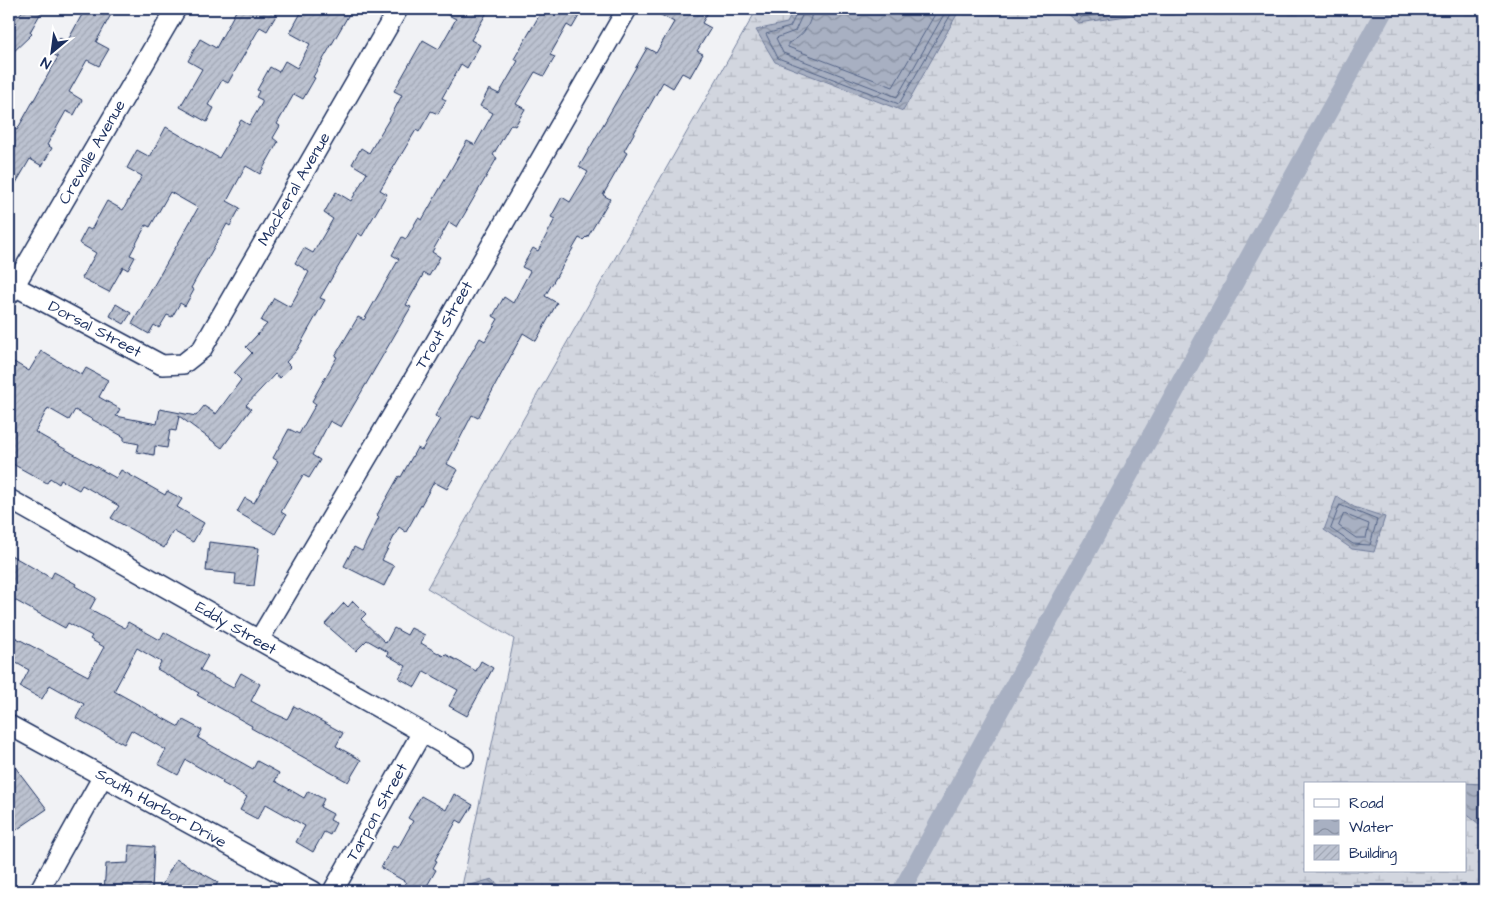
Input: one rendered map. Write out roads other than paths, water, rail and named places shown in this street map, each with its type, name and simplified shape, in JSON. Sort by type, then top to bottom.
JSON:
[{"type":"street","name":"Crevalle Avenue","points":[[11,288],[176,9]]},
{"type":"street","name":"Mackeral Avenue","points":[[184,364],[202,349],[398,9]]},
{"type":"street","name":"Trout Street","points":[[258,640],[428,355],[627,9]]},
{"type":"street","name":"Dorsal Street","points":[[11,288],[162,365],[184,364]]},
{"type":"street","name":"Eddy Street","points":[[9,499],[421,734],[464,756]]},
{"type":"street","name":"South Harbor Drive","points":[[9,725],[313,891]]},
{"type":"street","name":"Tarpon Street","points":[[333,891],[421,734]]},
{"type":"street","points":[[39,891],[103,776]]},
{"type":"water","points":[[794,9],[960,9],[903,111],[775,62],[756,30],[787,23]]},
{"type":"water","points":[[1061,9],[1154,9],[1127,16],[1078,23]]},
{"type":"water","points":[[1337,496],[1354,507],[1385,517],[1374,552],[1352,549],[1324,530]]},
{"type":"water","points":[[1466,783],[1485,784],[1485,826],[1479,824],[1466,814]]},
{"type":"water","points":[[492,879],[505,891],[450,891]]},
{"type":"waterway","points":[[901,891],[1385,9]]}]
